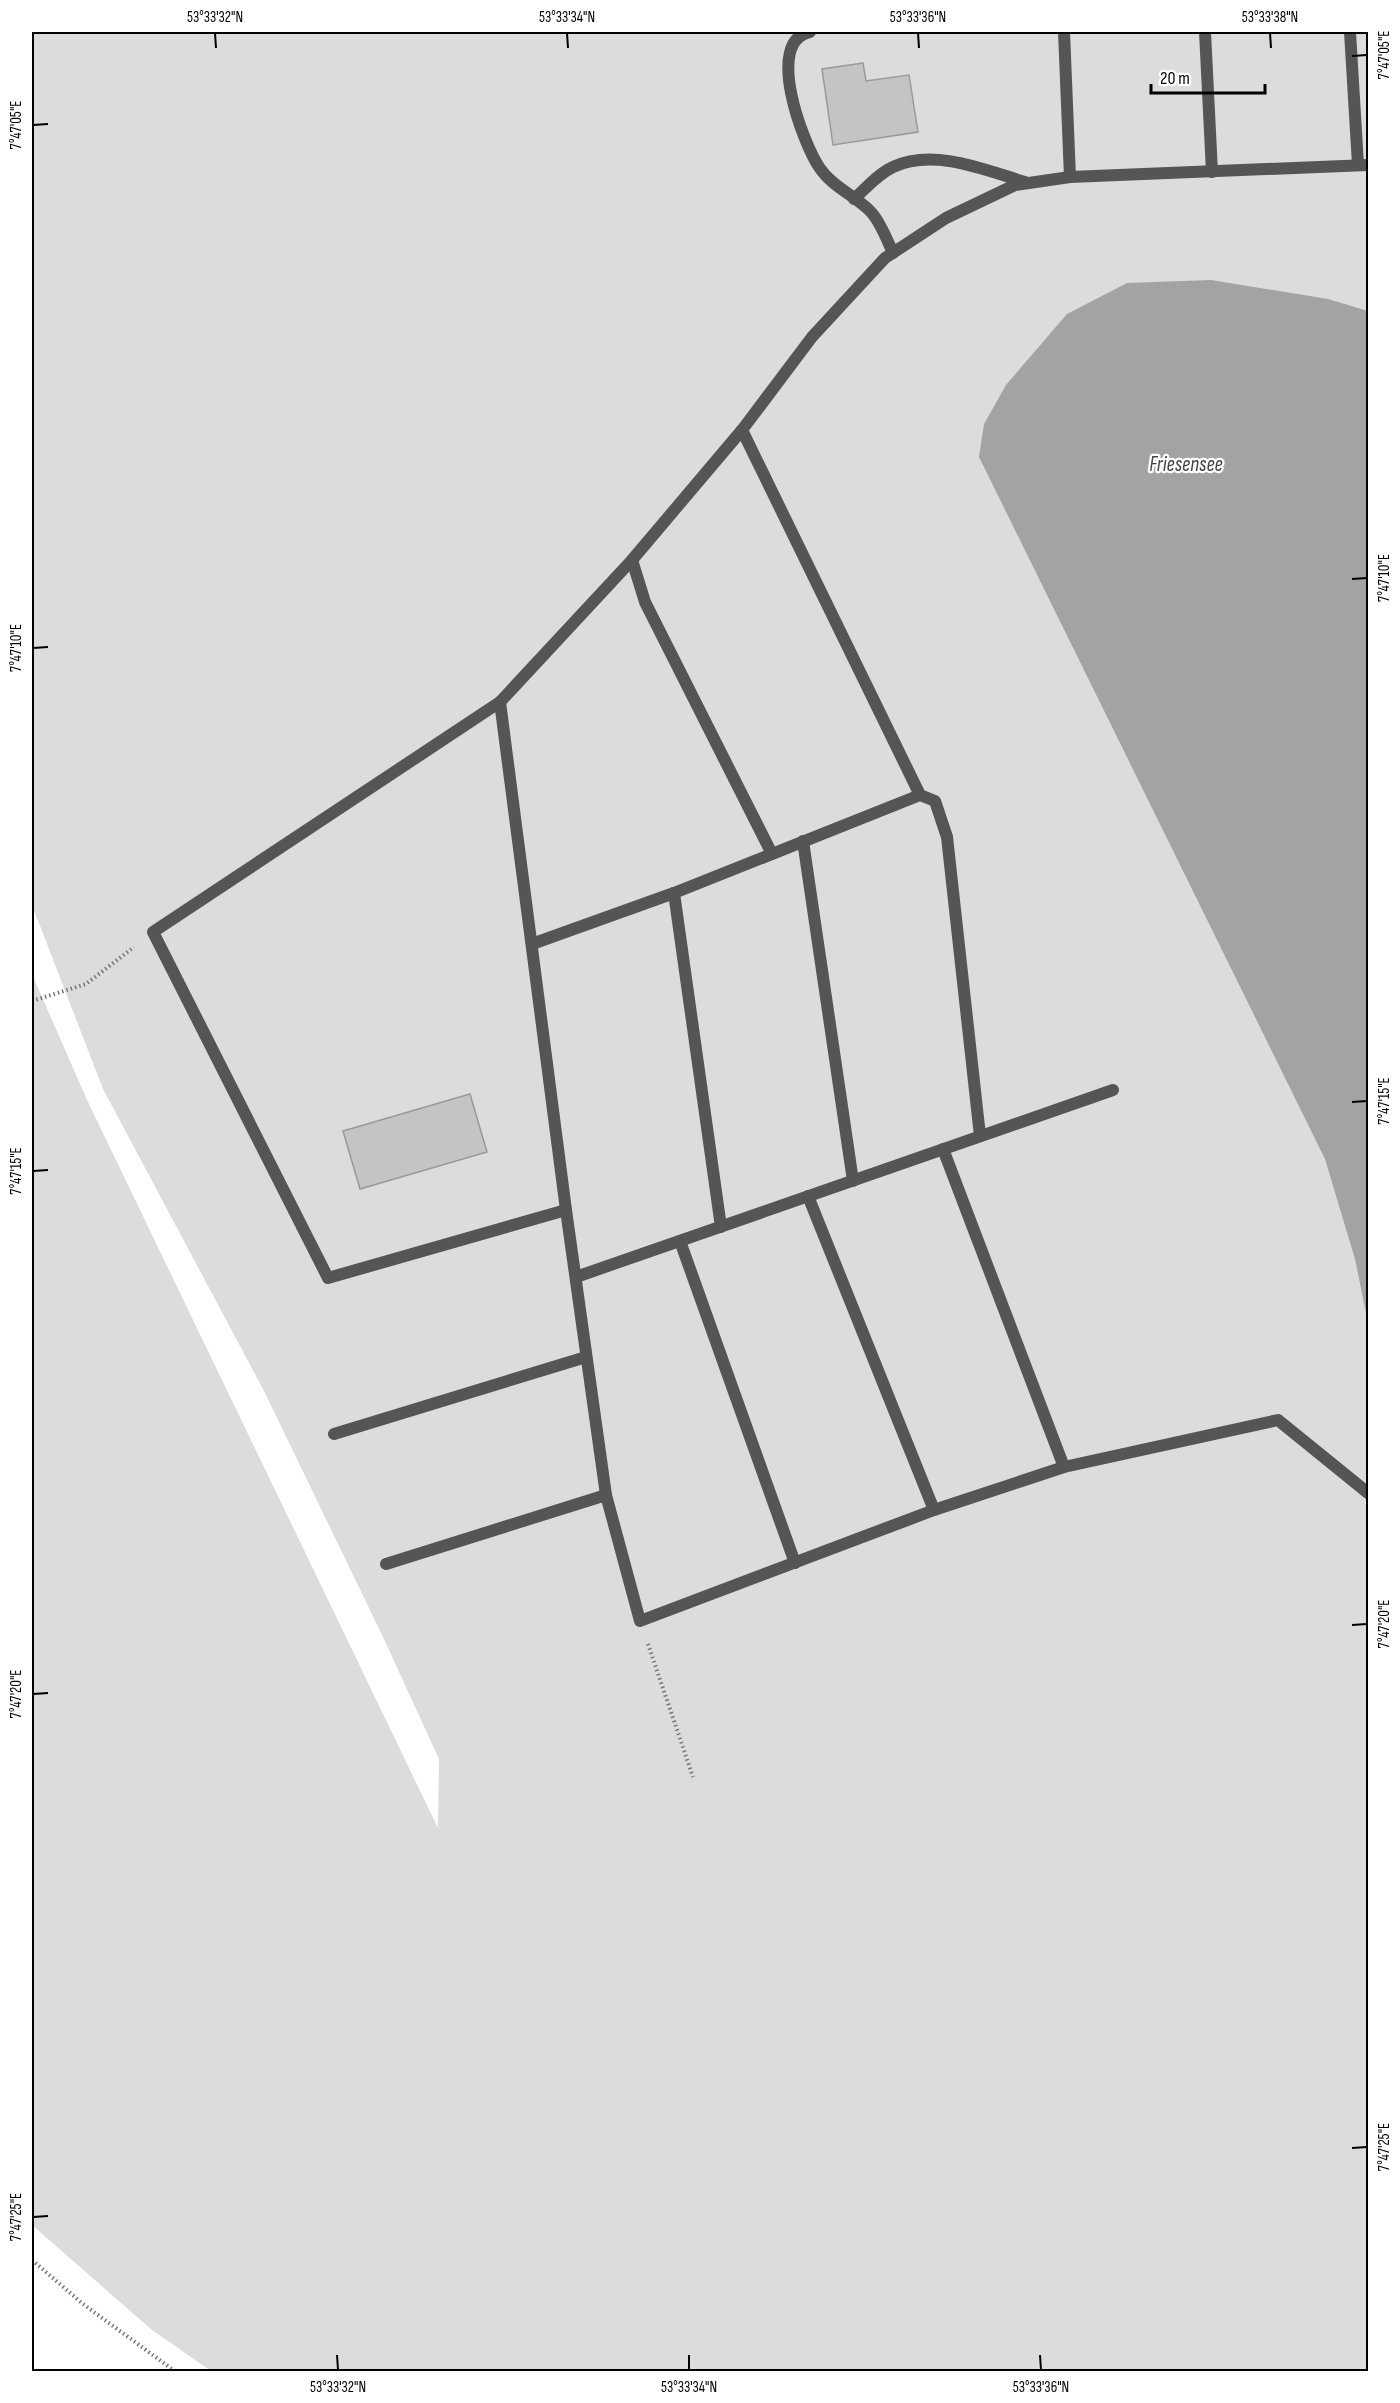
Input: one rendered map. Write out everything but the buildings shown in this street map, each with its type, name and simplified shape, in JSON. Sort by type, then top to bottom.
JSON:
[{"type":"lane","points":[[810,32],[804,33],[789,49],[788,72],[794,108],[807,146],[820,169],[872,212],[893,253]]},
{"type":"lane","points":[[1064,32],[1070,177]]},
{"type":"lane","points":[[1205,32],[1212,172]]},
{"type":"lane","points":[[566,1210],[328,1278],[153,932],[500,702],[632,560],[742,430],[812,338],[885,258],[946,218],[1015,185],[1070,177],[1363,165],[1350,32]]},
{"type":"lane","points":[[854,199],[874,180],[894,167],[923,160],[953,162],[1029,183]]},
{"type":"lane","points":[[742,430],[920,795],[934,801],[947,837],[980,1137]]},
{"type":"lane","points":[[632,560],[645,602],[772,854]]},
{"type":"lane","points":[[500,702],[566,1210],[606,1495],[640,1621],[934,1510],[1064,1467],[1278,1420],[1368,1493]]},
{"type":"lane","points":[[531,944],[674,893],[920,795]]},
{"type":"lane","points":[[802,842],[853,1181]]},
{"type":"lane","points":[[674,893],[721,1227]]},
{"type":"lane","points":[[576,1277],[1113,1090]]},
{"type":"lane","points":[[943,1149],[1064,1467]]},
{"type":"lane","points":[[808,1196],[934,1510]]},
{"type":"lane","points":[[680,1241],[795,1563]]},
{"type":"lane","points":[[334,1434],[586,1357]]},
{"type":"lane","points":[[386,1564],[606,1495]]},
{"type":"path","points":[[32,1001],[86,984],[153,932]]},
{"type":"path","points":[[640,1621],[693,1778]]},
{"type":"path","points":[[32,2260],[84,2304],[176,2372]]},
{"type":"shaded area","points":[[32,32],[1368,32],[1368,2371],[211,2371],[152,2330],[32,2225],[32,974],[87,1100],[438,1828],[439,1759],[383,1637],[264,1391],[103,1089],[32,905]]},
{"type":"water","name":"Friesensee","points":[[1211,280],[1328,299],[1368,311],[1368,1323],[1355,1259],[1325,1159],[979,457],[984,424],[1006,385],[1067,314],[1127,283]]}]
